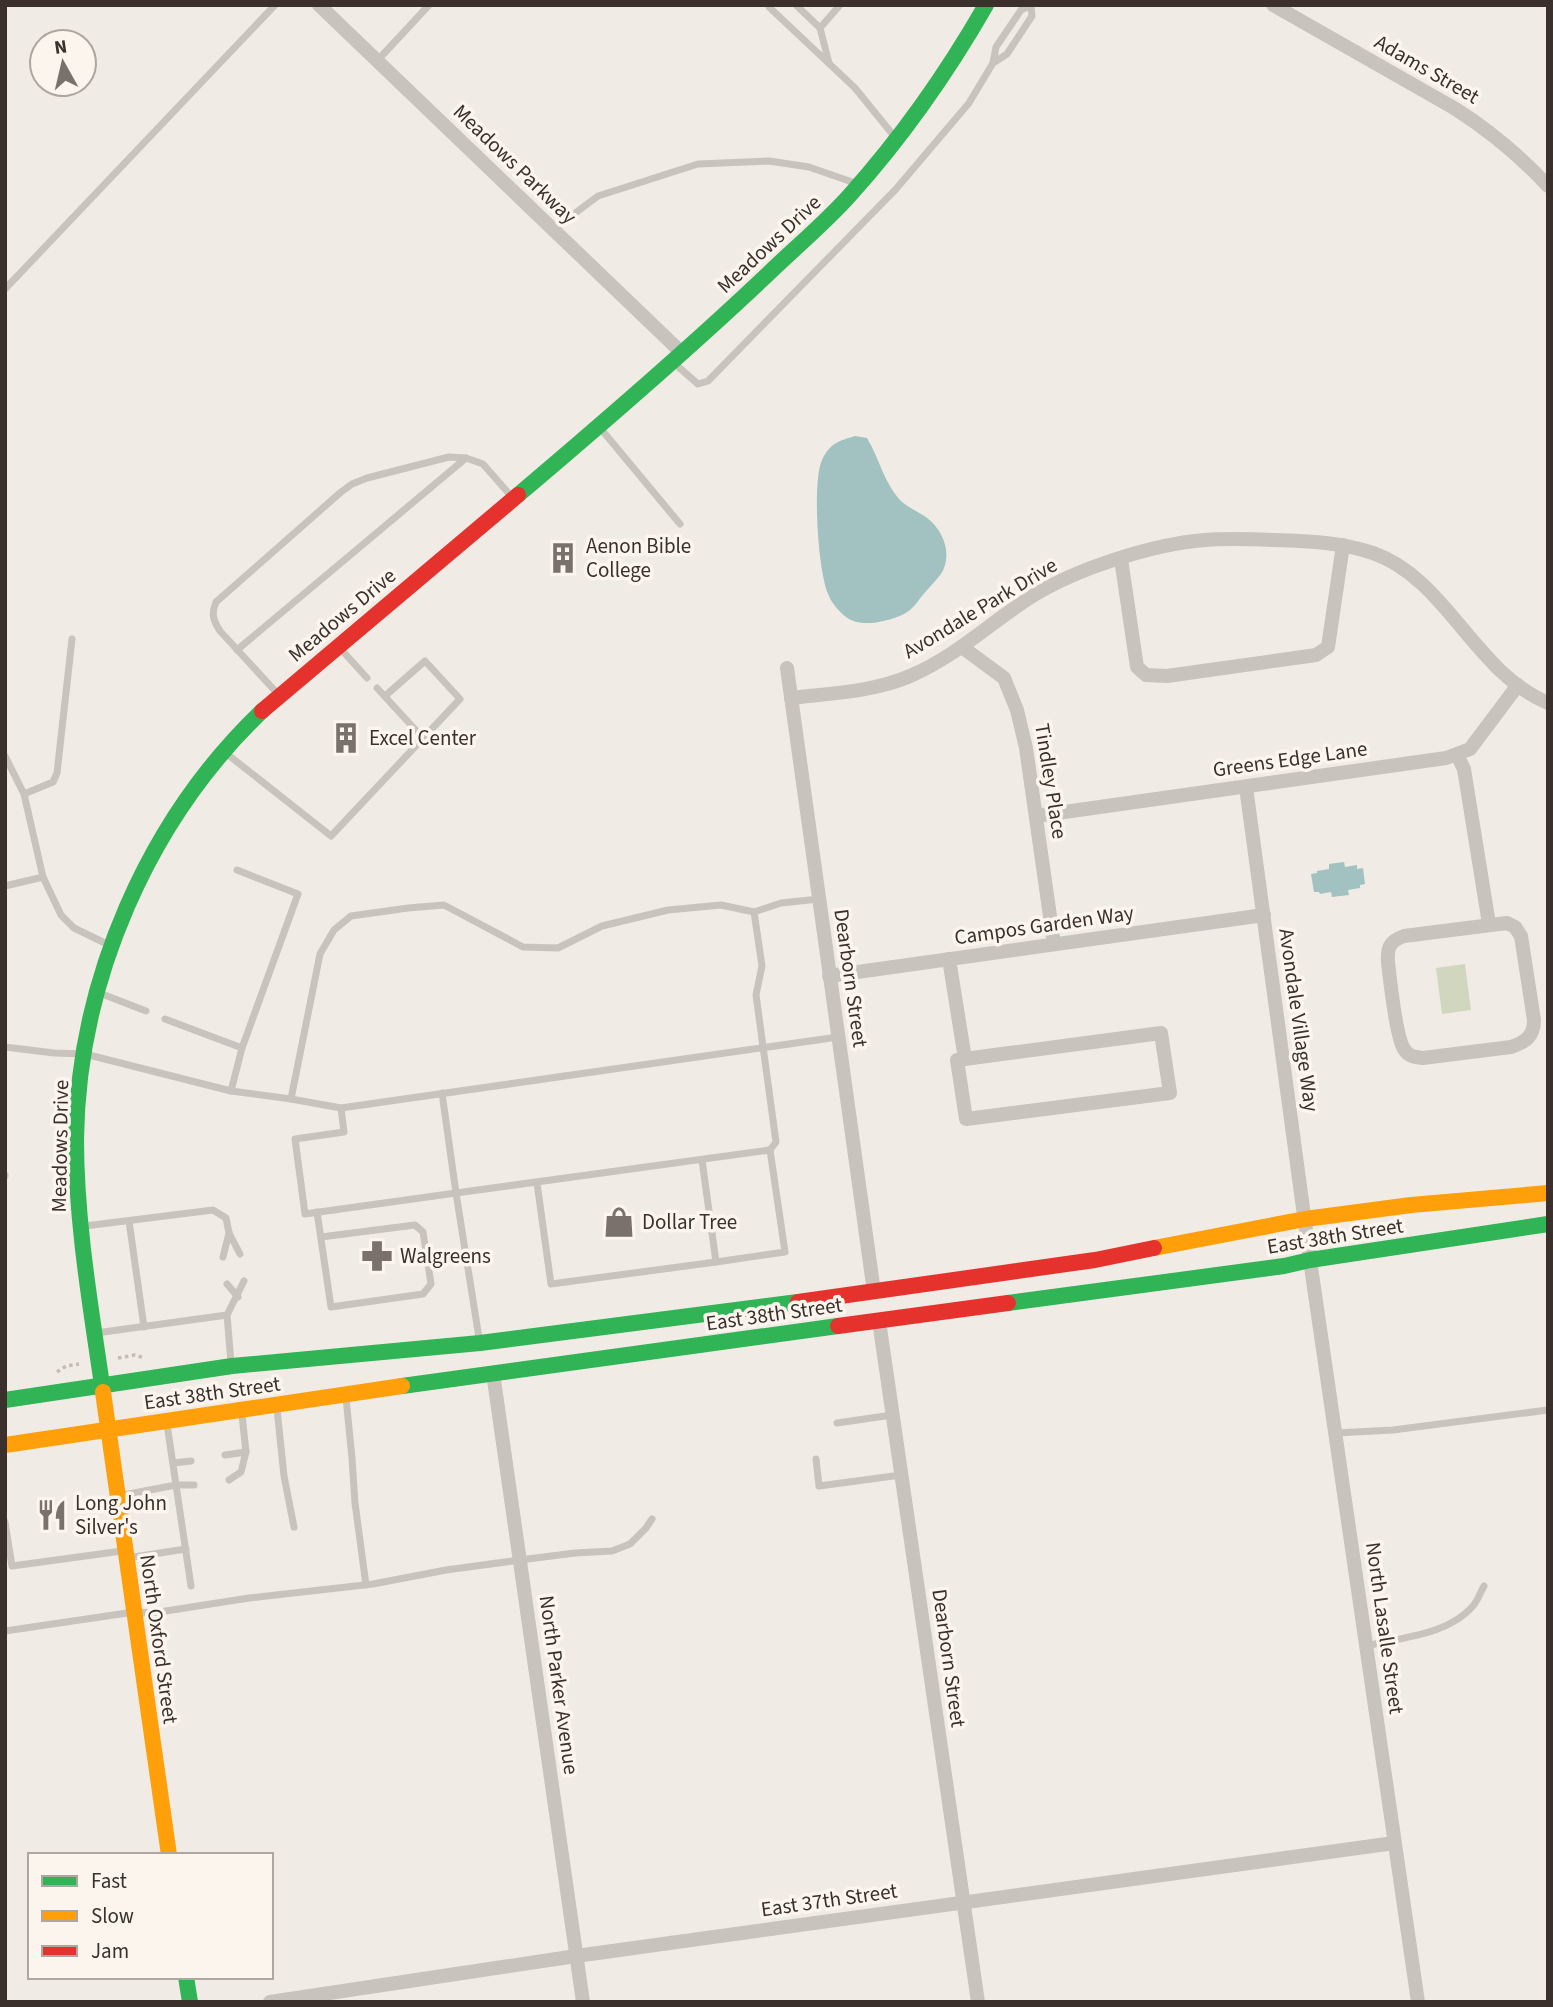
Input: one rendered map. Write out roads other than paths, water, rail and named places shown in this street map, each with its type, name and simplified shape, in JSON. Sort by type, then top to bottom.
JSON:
[{"type":"main road","name":"Meadows Drive","points":[[108,1429],[81,1226],[77,1176],[80,1084],[98,993],[112,947],[139,882],[167,830],[224,751],[279,695],[514,499],[677,357],[836,211],[897,139],[941,79],[986,5]]},
{"type":"main road","name":"East 38th Street","points":[[5,1400],[232,1366],[480,1343],[666,1320],[1094,1260],[1306,1219],[1411,1205],[1548,1193]]},
{"type":"main road","name":"East 38th Street","points":[[5,1445],[493,1373],[1284,1266],[1548,1224]]},
{"type":"main road","name":"North Oxford Street","points":[[108,1429],[169,1853]]},
{"type":"main road","points":[[186,1979],[190,2002]]},
{"type":"street","name":"Meadows Parkway","points":[[319,5],[554,230],[677,357]]},
{"type":"street","name":"Adams Street","points":[[1273,5],[1476,121],[1510,148],[1548,186]]},
{"type":"street","name":"Avondale Park Drive","points":[[791,698],[896,682],[929,667],[1037,594],[1076,575],[1156,548],[1204,540],[1312,541],[1343,545],[1390,561],[1421,583],[1497,668],[1517,685],[1548,703]]},
{"type":"street","points":[[1121,559],[1137,667],[1146,675],[1167,676],[1316,655],[1328,647],[1343,545]]},
{"type":"street","name":"Tindley Place","points":[[962,647],[1003,678],[1011,692],[1022,729],[1054,944]]},
{"type":"street","name":"Dearborn Street","points":[[787,668],[874,1292]]},
{"type":"street","points":[[1489,924],[1464,769],[1457,755],[1470,749],[1478,740],[1517,685]]},
{"type":"street","name":"Greens Edge Lane","points":[[1036,816],[1457,755]]},
{"type":"street","name":"Avondale Village Way","points":[[1246,787],[1310,1260]]},
{"type":"street","name":"Campos Garden Way","points":[[829,976],[1264,915]]},
{"type":"street","points":[[1507,923],[1521,936],[1534,1020],[1530,1038],[1511,1047],[1413,1057],[1406,1052],[1399,1034],[1387,952],[1390,944],[1404,936],[1489,924],[1507,923]]},
{"type":"street","points":[[949,959],[965,1059]]},
{"type":"street","points":[[1161,1033],[1170,1093],[966,1119],[957,1060],[965,1059],[1161,1033]]},
{"type":"street","name":"North Lasalle Street","points":[[1310,1260],[1418,2002]]},
{"type":"street","name":"Dearborn Street","points":[[879,1321],[978,2002]]},
{"type":"street","name":"North Parker Avenue","points":[[493,1373],[583,2002]]},
{"type":"street","name":"East 37th Street","points":[[270,2002],[576,1956],[1394,1843]]},
{"type":"lane","points":[[5,289],[275,5]]},
{"type":"lane","points":[[377,61],[429,5]]},
{"type":"lane","points":[[796,5],[820,27],[830,64]]},
{"type":"lane","points":[[820,27],[840,5]]},
{"type":"lane","points":[[677,357],[698,384],[708,381],[896,188],[969,103],[993,63],[996,47],[1021,10],[1031,5],[1032,16],[1007,54],[993,63]]},
{"type":"lane","points":[[769,6],[867,102],[897,139]]},
{"type":"lane","points":[[554,230],[598,196],[698,164],[769,161],[809,167],[859,185]]},
{"type":"lane","points":[[598,426],[680,524]]},
{"type":"lane","points":[[279,695],[220,631],[212,612],[216,602],[341,492],[367,478],[449,457],[466,458],[483,464],[514,499]]},
{"type":"lane","points":[[237,650],[466,458]]},
{"type":"lane","points":[[24,794],[53,782],[57,773],[72,639]]},
{"type":"lane","points":[[338,646],[367,677]]},
{"type":"lane","points":[[224,751],[331,836],[460,699],[425,661],[385,696]]},
{"type":"lane","points":[[377,688],[424,738]]},
{"type":"lane","points":[[5,756],[24,794],[43,877],[61,915],[74,928],[112,947]]},
{"type":"lane","points":[[231,1091],[242,1048],[298,894],[237,870]]},
{"type":"lane","points":[[5,886],[43,877]]},
{"type":"lane","points":[[291,1099],[320,954],[334,930],[351,916],[444,905],[523,947],[558,948],[602,926],[668,910],[722,905],[754,912],[781,903],[819,899]]},
{"type":"lane","points":[[537,1183],[551,1284],[785,1252],[771,1150],[776,1142],[756,995],[762,965],[754,912]]},
{"type":"lane","points":[[98,993],[146,1011]]},
{"type":"lane","points":[[165,1019],[242,1048]]},
{"type":"lane","points":[[5,1047],[85,1054],[231,1091],[341,1108],[838,1037]]},
{"type":"lane","points":[[442,1093],[480,1343]]},
{"type":"lane","points":[[341,1108],[344,1132],[295,1139],[305,1214],[771,1150]]},
{"type":"lane","points":[[702,1160],[716,1262]]},
{"type":"lane","points":[[81,1226],[213,1210],[226,1218],[229,1233],[240,1254]]},
{"type":"lane","points":[[317,1212],[331,1307],[424,1294],[430,1284],[424,1232],[415,1225],[321,1237]]},
{"type":"lane","points":[[130,1220],[144,1327]]},
{"type":"lane","points":[[223,1257],[229,1233]]},
{"type":"lane","points":[[232,1366],[227,1315],[244,1281]]},
{"type":"lane","points":[[228,1284],[238,1297]]},
{"type":"lane","points":[[95,1334],[227,1315]]},
{"type":"lane","points":[[345,1395],[366,1585]]},
{"type":"lane","points":[[276,1405],[284,1476],[294,1527]]},
{"type":"lane","points":[[229,1480],[241,1472],[246,1452],[241,1410]]},
{"type":"lane","points":[[1336,1433],[1393,1430],[1548,1410]]},
{"type":"lane","points":[[837,1423],[891,1415]]},
{"type":"lane","points":[[166,1421],[191,1586]]},
{"type":"lane","points":[[225,1455],[246,1452]]},
{"type":"lane","points":[[816,1459],[819,1486],[901,1475]]},
{"type":"lane","points":[[173,1463],[191,1461]]},
{"type":"lane","points":[[117,1496],[176,1485],[194,1485]]},
{"type":"lane","points":[[5,1631],[134,1612],[153,1613],[249,1598],[366,1585],[520,1560],[612,1551],[630,1544],[652,1519]]},
{"type":"lane","points":[[5,1521],[12,1566],[186,1549]]},
{"type":"lane","points":[[1366,1646],[1440,1629],[1458,1619],[1474,1605],[1484,1586]]},
{"type":"water","points":[[855,436],[867,438],[894,492],[904,504],[933,524],[942,537],[946,552],[941,574],[914,607],[902,615],[873,623],[852,620],[834,605],[825,585],[819,549],[817,487],[822,460],[836,444]]},
{"type":"water","points":[[1344,862],[1345,867],[1357,865],[1357,869],[1363,868],[1365,884],[1360,885],[1360,888],[1348,890],[1349,895],[1332,897],[1331,892],[1314,892],[1311,874],[1329,869],[1329,864]]},
{"type":"place","name":"Aenon Bible College","points":[[563,558]]},
{"type":"place","name":"Excel Center","points":[[346,738]]},
{"type":"place","name":"Dollar Tree","points":[[619,1222]]},
{"type":"place","name":"Walgreens","points":[[377,1256]]},
{"type":"place","name":"Long John Silver's","points":[[52,1515]]}]
